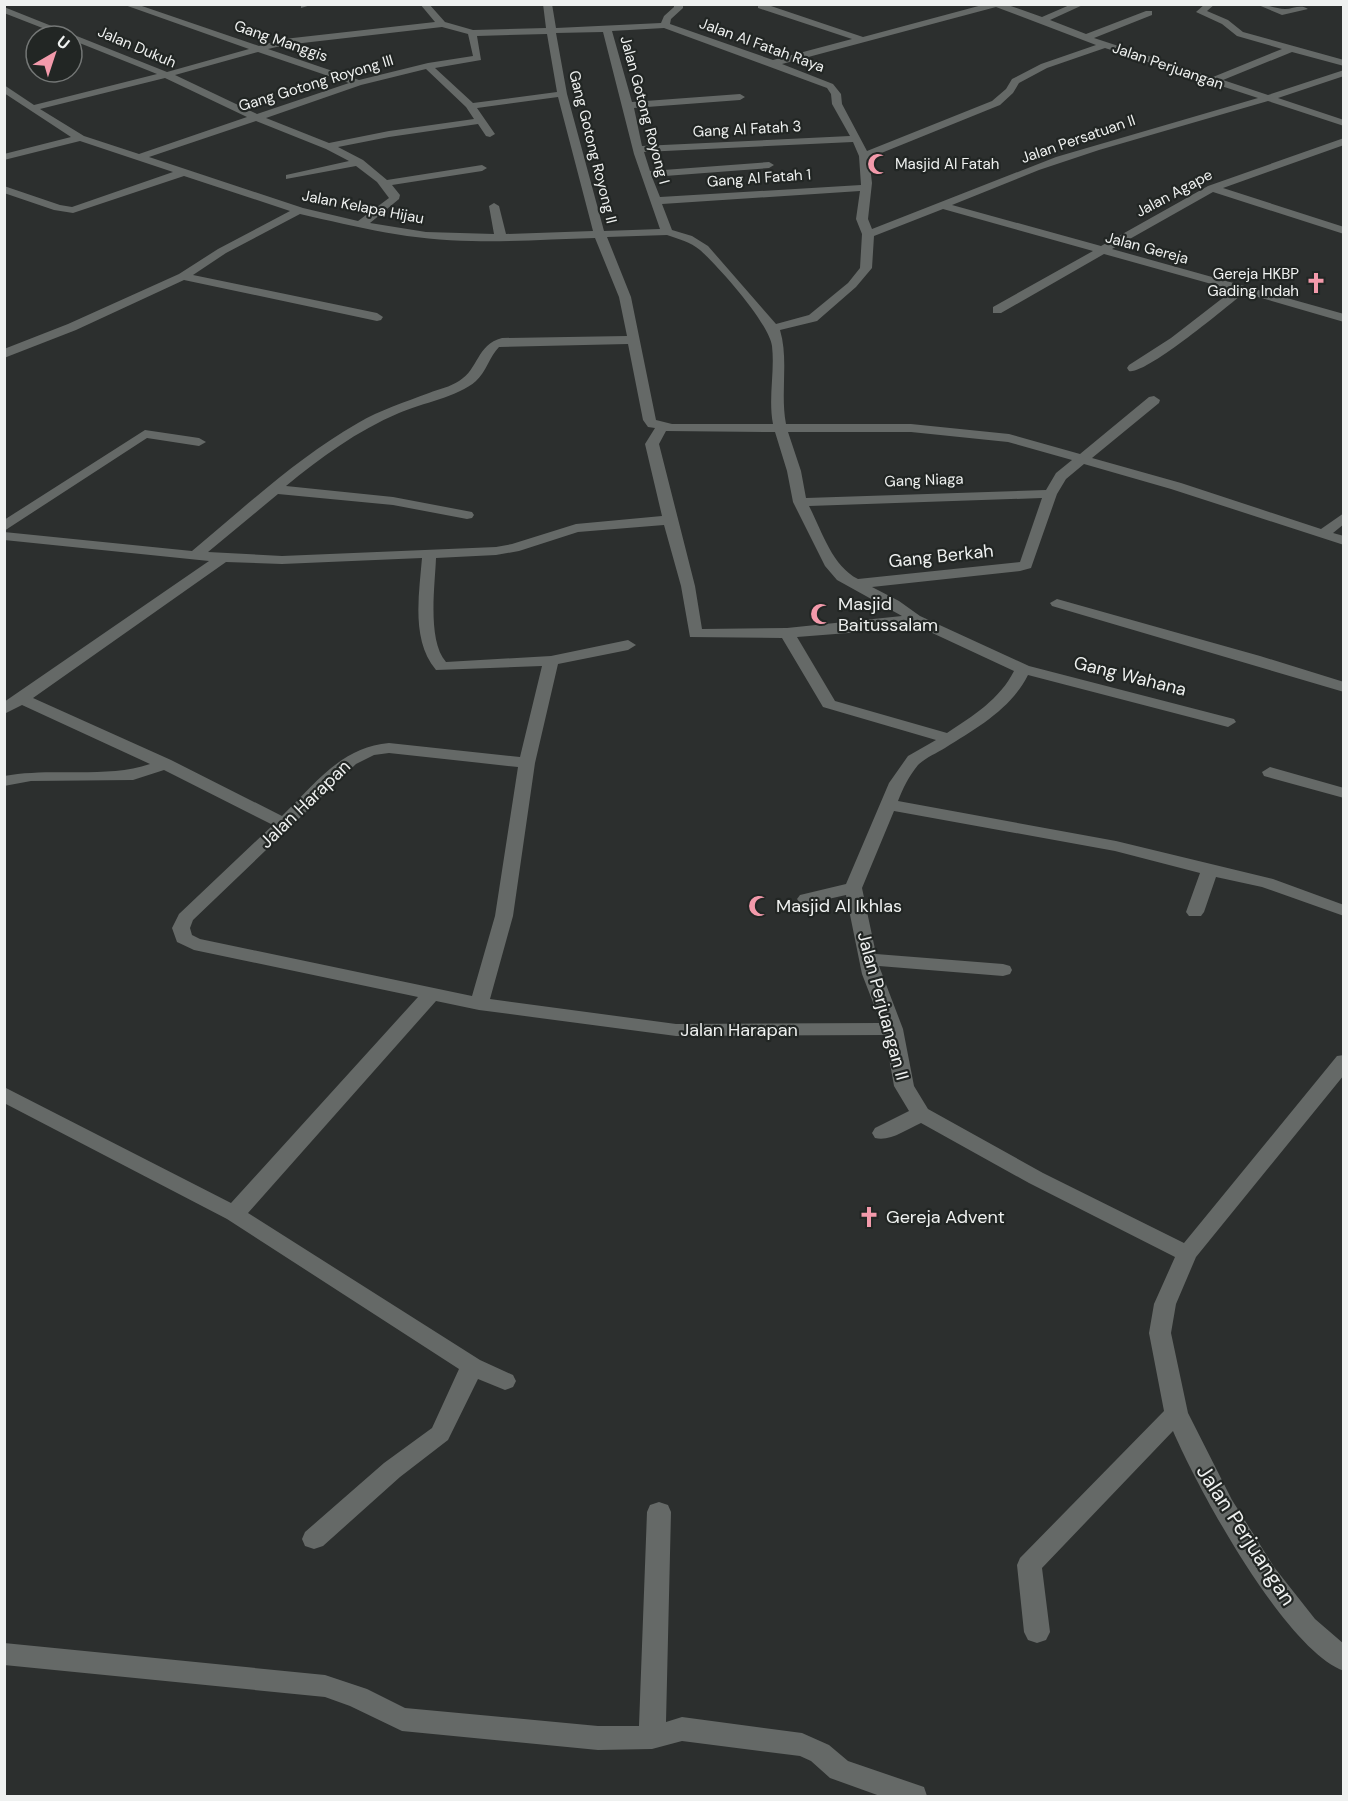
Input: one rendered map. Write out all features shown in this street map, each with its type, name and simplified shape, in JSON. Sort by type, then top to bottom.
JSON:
[{"type":"street","name":"Gang Manggis","points":[[126,4],[358,83]]},
{"type":"street","points":[[424,4],[442,24]]},
{"type":"street","name":"Gang Gotong Royong II","points":[[547,4],[562,94],[600,235],[625,297],[650,420],[662,427]]},
{"type":"street","points":[[33,108],[301,39],[442,24],[473,33],[665,25],[667,18],[679,8],[678,4]]},
{"type":"street","points":[[1042,20],[1081,4]]},
{"type":"street","points":[[1211,4],[1200,12],[1225,22],[1240,34],[1290,50],[1344,63]]},
{"type":"street","points":[[1260,4],[1282,12],[1304,9]]},
{"type":"street","points":[[772,63],[995,5]]},
{"type":"street","name":"Jalan Perjuangan","points":[[995,5],[1042,20],[1105,45],[1344,123]]},
{"type":"street","points":[[761,6],[863,40]]},
{"type":"street","name":"Jalan Dukuh","points":[[4,10],[166,75],[255,117],[330,146],[359,162],[386,183]]},
{"type":"street","points":[[1085,38],[1149,13]]},
{"type":"street","name":"Jalan Al Fatah Raya","points":[[665,25],[830,86],[836,94],[837,104],[864,156],[866,188],[862,219],[868,234],[866,268],[852,285],[813,318],[773,328]]},
{"type":"street","name":"Jalan Gotong Royong I","points":[[607,29],[638,149],[667,232]]},
{"type":"street","name":"Gang Gotong Royong III","points":[[140,157],[358,83],[428,66],[478,58],[472,38],[473,33]]},
{"type":"street","points":[[864,156],[996,103],[1010,91],[1015,81],[1044,66],[1105,45]]},
{"type":"street","points":[[1212,81],[1290,50]]},
{"type":"street","points":[[428,66],[471,106],[490,134]]},
{"type":"street","name":"Jalan Persatuan II","points":[[868,234],[1059,159],[1193,118],[1268,100],[1344,74]]},
{"type":"street","name":"Jalan Kelapa Hijau","points":[[4,88],[80,138],[299,210],[360,225],[426,236],[501,238],[667,232],[688,238],[704,248],[747,295],[773,328]]},
{"type":"street","points":[[471,106],[562,94]]},
{"type":"street","points":[[628,105],[740,97]]},
{"type":"street","points":[[330,146],[389,134],[480,121]]},
{"type":"street","points":[[4,158],[80,138]]},
{"type":"street","name":"Gang Al Fatah 3","points":[[638,149],[857,139]]},
{"type":"street","name":"Jalan Agape","points":[[997,310],[1212,188],[1344,141]]},
{"type":"street","points":[[291,177],[359,162]]},
{"type":"street","points":[[646,174],[769,165]]},
{"type":"street","points":[[360,225],[394,199],[386,183],[482,168]]},
{"type":"street","points":[[4,189],[58,208],[73,210],[184,172]]},
{"type":"street","name":"Gang Al Fatah 1","points":[[655,201],[788,190],[866,188]]},
{"type":"street","points":[[1212,188],[1344,231]]},
{"type":"street","points":[[494,206],[501,238]]},
{"type":"street","name":"Jalan Gereja","points":[[942,206],[1344,318]]},
{"type":"street","points":[[4,354],[72,327],[183,276],[222,251],[299,210]]},
{"type":"street","points":[[183,276],[377,317]]},
{"type":"street","points":[[1133,368],[1175,341],[1242,289]]},
{"type":"street","points":[[773,328],[778,345],[776,407],[780,428],[794,471],[800,502],[832,566],[842,577],[894,604],[915,619],[1023,669],[1013,689],[993,708],[972,724],[914,760],[897,783],[890,805],[868,846],[852,888],[806,899]]},
{"type":"street","points":[[196,555],[314,456],[364,425],[394,410],[446,392],[473,377],[495,344],[519,341],[634,340]]},
{"type":"street","points":[[1050,494],[1061,476],[1154,400]]},
{"type":"street","points":[[915,619],[861,627],[787,633],[699,635],[693,632],[688,586],[652,444],[662,427],[911,428],[1009,438],[1084,458],[1344,541]]},
{"type":"street","points":[[4,527],[145,434],[199,442]]},
{"type":"street","points":[[273,489],[393,501],[467,515]]},
{"type":"street","name":"Gang Niaga","points":[[800,502],[922,496],[1050,494]]},
{"type":"street","name":"Gang Berkah","points":[[854,584],[1020,567],[1029,561],[1050,494]]},
{"type":"street","points":[[1323,534],[1344,517]]},
{"type":"street","points":[[4,536],[223,558],[282,560],[505,550],[576,528],[600,524],[670,520]]},
{"type":"street","points":[[429,555],[427,639],[440,666],[447,668],[551,661],[628,645]]},
{"type":"street","points":[[4,709],[223,558]]},
{"type":"street","points":[[1058,603],[1245,656],[1344,687]]},
{"type":"street","points":[[787,633],[829,704],[948,738]]},
{"type":"street","points":[[479,1004],[504,916],[527,763],[551,661]]},
{"type":"street","name":"Gang Wahana","points":[[1023,669],[1228,722]]},
{"type":"street","points":[[21,699],[165,764],[285,824]]},
{"type":"street","name":"Jalan Harapan","points":[[527,763],[389,748],[370,749],[350,760],[185,918],[181,928],[183,938],[194,944],[224,952],[479,1004],[676,1030],[893,1029]]},
{"type":"street","points":[[4,781],[31,776],[133,775],[165,764]]},
{"type":"street","points":[[1270,772],[1344,793]]},
{"type":"street","points":[[890,805],[1116,846],[1268,883],[1344,911]]},
{"type":"street","points":[[1195,912],[1209,870]]},
{"type":"street","name":"Jalan Perjuangan II","points":[[852,888],[871,974],[893,1029],[904,1086],[921,1114],[1036,1178],[1187,1254]]},
{"type":"street","points":[[869,959],[1003,970]]},
{"type":"street","points":[[234,1214],[431,995]]},
{"type":"street","name":"Jalan Perjuangan","points":[[1344,1061],[1187,1254],[1165,1304],[1160,1333],[1176,1413],[1223,1507],[1265,1574],[1306,1627],[1344,1660]]},
{"type":"street","points":[[4,1094],[234,1214],[472,1366],[505,1382]]},
{"type":"street","points":[[882,1133],[921,1114]]},
{"type":"street","points":[[314,1539],[392,1470],[440,1434],[472,1366]]},
{"type":"street","points":[[1037,1632],[1029,1565],[1176,1413]]},
{"type":"street","points":[[652,1737],[659,1512]]},
{"type":"street","points":[[4,1654],[325,1686],[358,1697],[402,1719],[598,1738],[652,1737],[682,1729],[802,1745],[820,1753],[839,1770],[914,1797]]},
{"type":"place","name":"Masjid Al Fatah","points":[[878,164]]},
{"type":"place","name":"Gereja HKBP Gading Indah","points":[[1316,283]]},
{"type":"place","name":"Masjid Baitussalam","points":[[821,614]]},
{"type":"place","name":"Masjid Al Ikhlas","points":[[759,906]]},
{"type":"place","name":"Gereja Advent","points":[[869,1217]]}]
